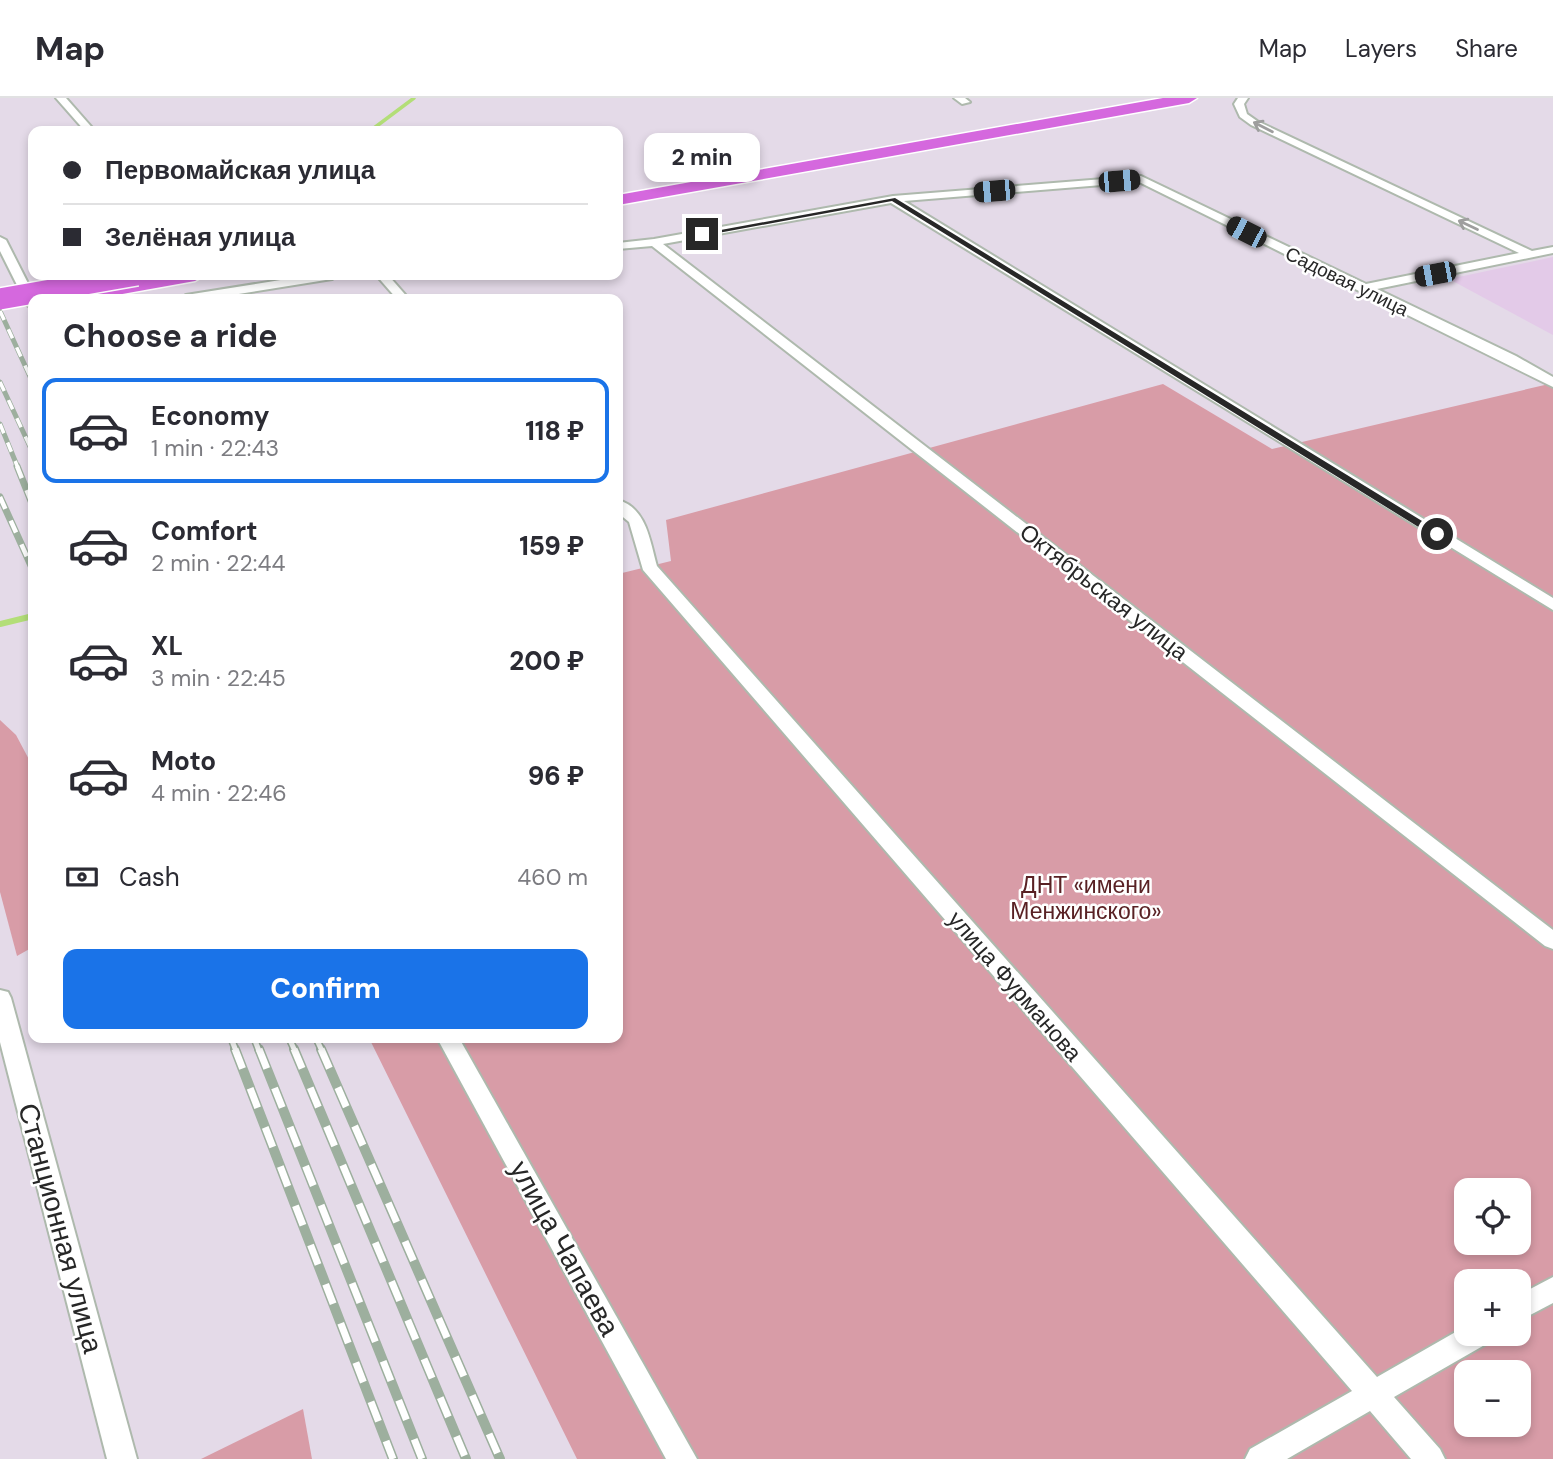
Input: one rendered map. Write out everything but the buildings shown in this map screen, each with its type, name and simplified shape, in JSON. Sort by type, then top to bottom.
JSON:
[{"type":"main road","points":[[623,189],[1142,98]]},
{"type":"main road","points":[[623,199],[1189,98]]},
{"type":"main road","points":[[29,294],[108,280]]},
{"type":"main road","points":[[86,294],[166,280]]},
{"type":"main road","points":[[0,299],[28,294]]},
{"type":"main road","points":[[0,309],[28,305]]},
{"type":"street","points":[[61,98],[86,126]]},
{"type":"street","points":[[1243,98],[1240,104],[1243,115],[1254,124],[1530,254]]},
{"type":"street","name":"Садовая улица","points":[[893,199],[1141,179],[1511,359],[1553,383]]},
{"type":"street","points":[[623,245],[893,199],[1553,605]]},
{"type":"street","points":[[0,240],[28,294]]},
{"type":"street","name":"Октябрьская улица","points":[[654,242],[1553,941]]},
{"type":"street","points":[[1364,288],[1553,250]]},
{"type":"street","points":[[233,294],[306,280]]},
{"type":"street","points":[[386,280],[399,294]]},
{"type":"street","name":"улица Фурманова","points":[[623,509],[636,520],[649,567],[1430,1459]]},
{"type":"street","name":"Станционная улица","points":[[0,998],[4,1031],[122,1459]]},
{"type":"street","name":"улица Чапаева","points":[[451,1043],[682,1459]]},
{"type":"street","points":[[1531,1302],[1553,1289]]},
{"type":"street","points":[[1260,1459],[1458,1346]]},
{"type":"shaded area","points":[[1553,257],[1553,335],[1449,279]]},
{"type":"green space","name":"ДНТ «имени Менжинского»","points":[[1163,384],[1272,449],[1549,384],[1553,386],[1553,1459],[577,1459],[371,1043],[623,1043],[623,573],[671,561],[666,520]]},
{"type":"green space","points":[[0,720],[16,735],[28,758],[28,950],[17,956],[0,892]]},
{"type":"green space","points":[[303,1409],[312,1459],[201,1459]]},
{"type":"waterway","points":[[377,126],[414,98]]},
{"type":"waterway","points":[[0,624],[28,617]]},
{"type":"railway","points":[[0,311],[28,372]]},
{"type":"railway","points":[[0,382],[28,442]]},
{"type":"railway","points":[[0,424],[18,468]]},
{"type":"railway","points":[[17,466],[28,494]]},
{"type":"railway","points":[[0,497],[28,559]]},
{"type":"railway","points":[[233,1043],[236,1051]]},
{"type":"railway","points":[[256,1043],[259,1051]]},
{"type":"railway","points":[[291,1043],[295,1051]]},
{"type":"railway","points":[[318,1043],[322,1051]]},
{"type":"railway","points":[[235,1049],[393,1459]]},
{"type":"railway","points":[[259,1049],[422,1459]]},
{"type":"railway","points":[[294,1049],[466,1459]]},
{"type":"railway","points":[[321,1049],[500,1459]]},
{"type":"route","points":[[702,234],[893,199],[1437,534]]}]
